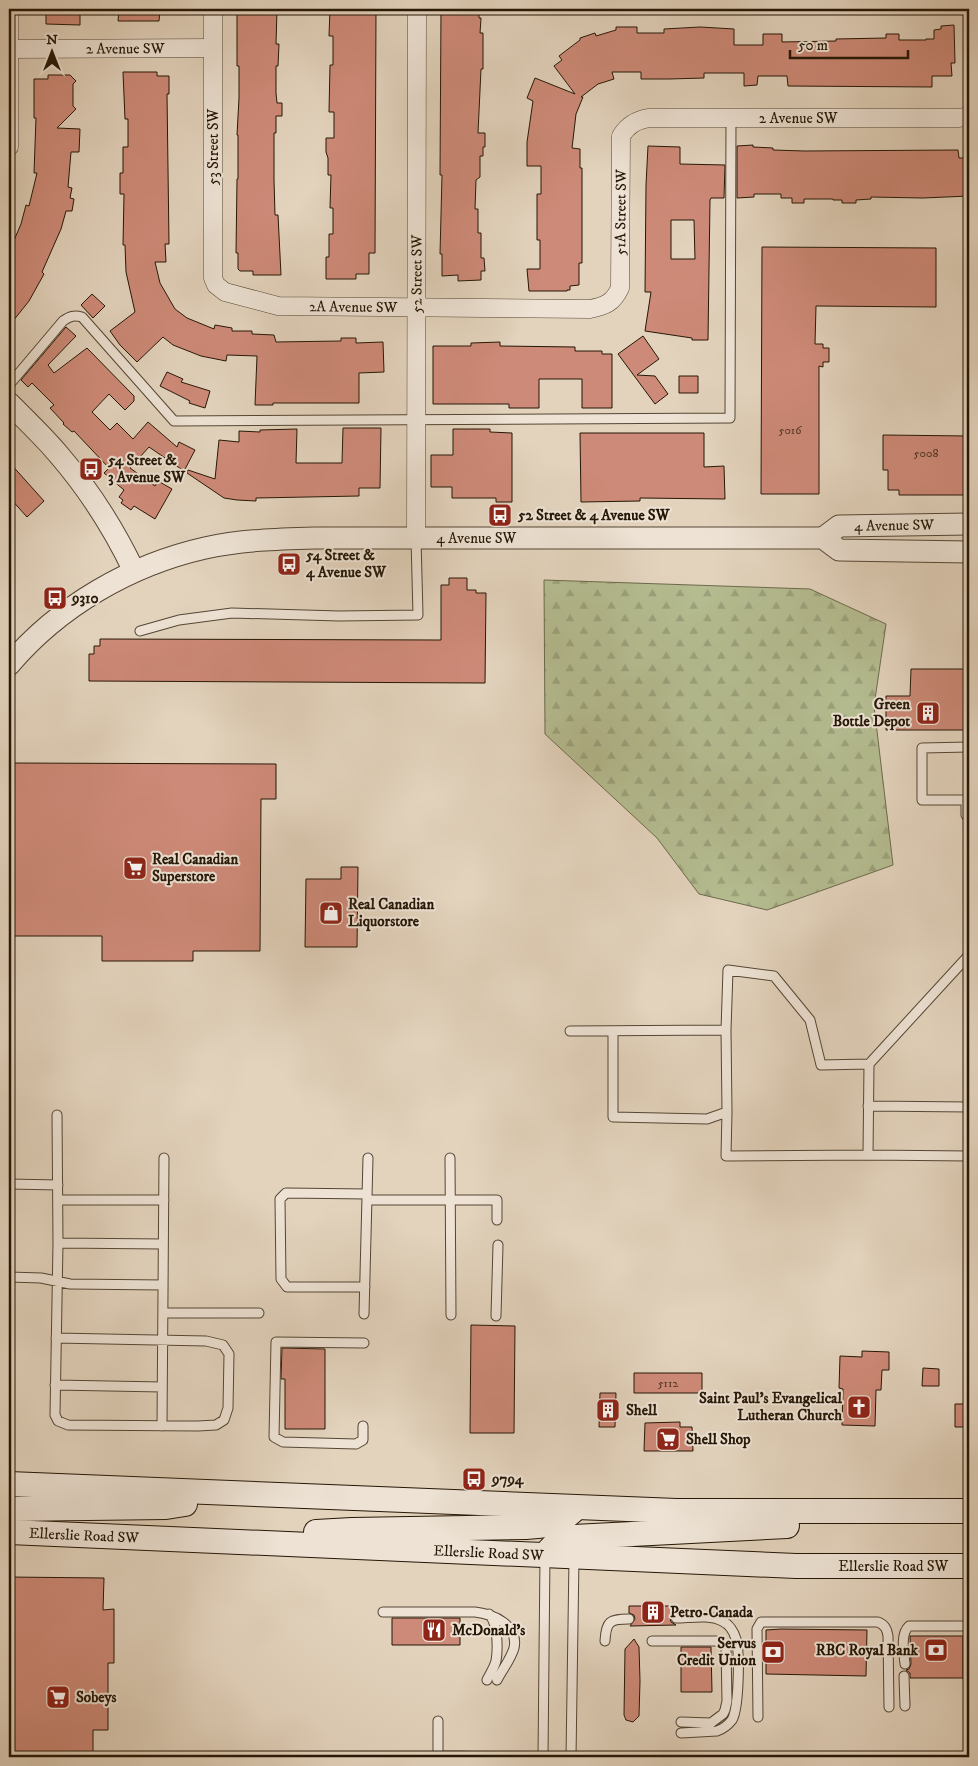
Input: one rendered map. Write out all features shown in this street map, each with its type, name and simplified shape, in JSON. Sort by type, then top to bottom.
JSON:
[{"type":"main road","points":[[9,1484],[243,1495],[547,1516],[575,1529]]},
{"type":"main road","points":[[9,1509],[166,1507],[243,1495]]},
{"type":"main road","points":[[545,1555],[555,1544],[575,1529],[677,1511],[969,1511]]},
{"type":"main road","points":[[239,1542],[352,1530],[526,1528],[547,1516]]},
{"type":"main road","name":"Ellerslie Road SW","points":[[575,1529],[796,1566],[969,1566]]},
{"type":"main road","name":"Ellerslie Road SW","points":[[9,1532],[545,1555]]},
{"type":"street","points":[[9,9],[9,147]]},
{"type":"street","name":"53 Street SW","points":[[212,9],[213,278],[216,285]]},
{"type":"street","name":"52 Street SW","points":[[416,539],[417,9]]},
{"type":"street","name":"2 Avenue SW","points":[[9,49],[212,48]]},
{"type":"street","name":"2 Avenue SW","points":[[629,125],[649,118],[959,118],[969,116]]},
{"type":"street","name":"51A Street SW","points":[[612,301],[620,288],[621,136],[629,125]]},
{"type":"street","name":"2A Avenue SW","points":[[216,285],[225,292],[278,306],[590,309],[606,305],[612,301]]},
{"type":"street","points":[[9,403],[59,454],[84,487],[114,532],[134,571]]},
{"type":"street","name":"4 Avenue SW","points":[[9,665],[60,616],[110,583],[134,571],[174,556],[238,542],[275,539],[823,538],[840,526],[969,524]]},
{"type":"street","name":"4 Avenue SW","points":[[823,538],[839,550],[969,552]]},
{"type":"lane","points":[[9,385],[63,321],[75,315],[82,318],[174,421],[417,418],[730,418],[731,118]]},
{"type":"lane","points":[[140,631],[180,620],[232,613],[418,616],[416,539]]},
{"type":"lane","points":[[969,747],[922,748],[922,800],[966,800],[966,815],[969,818]]},
{"type":"lane","points":[[868,1154],[869,1064],[969,955]]},
{"type":"lane","points":[[869,1064],[821,1065],[810,1020],[774,976],[728,970],[726,1156],[868,1154],[969,1156]]},
{"type":"lane","points":[[570,1031],[726,1030]]},
{"type":"lane","points":[[613,1031],[613,1117],[707,1119],[727,1112]]},
{"type":"lane","points":[[868,1106],[969,1107]]},
{"type":"lane","points":[[56,1338],[206,1341],[223,1345],[229,1354],[228,1408],[224,1420],[216,1425],[68,1425],[58,1422],[54,1416],[58,1242],[57,1115]]},
{"type":"lane","points":[[162,1426],[164,1158]]},
{"type":"lane","points":[[364,1314],[368,1158]]},
{"type":"lane","points":[[450,1158],[451,1315]]},
{"type":"lane","points":[[9,1184],[58,1185]]},
{"type":"lane","points":[[365,1287],[287,1287],[281,1279],[280,1200],[286,1193],[450,1200],[497,1200],[497,1220]]},
{"type":"lane","points":[[58,1200],[164,1200]]},
{"type":"lane","points":[[58,1242],[163,1244]]},
{"type":"lane","points":[[496,1316],[498,1245]]},
{"type":"lane","points":[[9,1277],[41,1278],[70,1284],[163,1285]]},
{"type":"lane","points":[[163,1313],[259,1313]]},
{"type":"lane","points":[[363,1426],[363,1440],[356,1444],[283,1442],[274,1437],[276,1342],[364,1343]]},
{"type":"lane","points":[[55,1385],[162,1387]]},
{"type":"lane","points":[[543,1757],[547,1516]]},
{"type":"lane","points":[[571,1757],[575,1529]]},
{"type":"lane","points":[[383,1612],[475,1612],[489,1614],[500,1620],[508,1627],[514,1638],[514,1648],[512,1654],[492,1680],[496,1655],[496,1627],[493,1618],[489,1614]]},
{"type":"lane","points":[[676,1618],[712,1618],[724,1622],[732,1630],[737,1647],[737,1698],[732,1720],[717,1732],[681,1733]]},
{"type":"lane","points":[[605,1641],[606,1630],[610,1623],[616,1619],[629,1619]]},
{"type":"lane","points":[[758,1717],[757,1629],[761,1622],[878,1622],[883,1624],[887,1629],[888,1636],[889,1707]]},
{"type":"lane","points":[[904,1664],[906,1628],[910,1626],[969,1626]]},
{"type":"lane","points":[[652,1641],[710,1640],[719,1642],[726,1649],[726,1701],[723,1714],[711,1723],[681,1722]]},
{"type":"lane","points":[[904,1676],[904,1706]]},
{"type":"lane","points":[[438,1720],[438,1756],[510,1757]]},
{"type":"green space","points":[[544,580],[810,589],[886,624],[874,706],[893,865],[767,910],[699,894],[657,838],[545,734]]},
{"type":"building","points":[[46,9],[80,9],[80,25],[46,24]]},
{"type":"building","points":[[119,9],[160,9],[159,21],[118,21]]},
{"type":"building","points":[[237,9],[277,9],[276,44],[279,44],[278,66],[276,66],[276,93],[277,103],[282,103],[282,116],[276,116],[274,180],[275,215],[278,215],[281,275],[253,275],[253,271],[240,271],[238,269],[238,253],[236,253],[239,98]]},
{"type":"building","points":[[330,9],[376,9],[375,253],[369,253],[369,274],[356,274],[356,279],[326,279],[326,257],[329,257],[329,234],[333,234],[333,208],[330,208],[331,175],[328,175],[326,152],[326,138],[334,138],[334,112],[329,112],[330,65],[333,65],[333,36],[329,36]]},
{"type":"building","points":[[441,9],[479,9],[479,18],[481,18],[480,33],[483,33],[483,69],[481,69],[478,133],[485,133],[485,147],[483,147],[483,156],[480,156],[480,177],[476,180],[475,209],[478,209],[478,233],[481,233],[481,258],[484,258],[485,271],[481,271],[481,280],[458,281],[458,275],[442,276],[442,254],[440,254],[442,175],[440,175]]},
{"type":"building","points":[[954,25],[955,63],[951,63],[952,76],[932,76],[932,87],[788,86],[787,76],[758,76],[757,85],[744,86],[744,73],[704,73],[704,78],[641,79],[641,72],[612,72],[614,79],[598,84],[581,97],[583,97],[576,114],[572,148],[580,149],[580,168],[582,168],[582,263],[579,263],[579,285],[570,286],[570,290],[567,291],[529,291],[527,269],[540,269],[540,240],[537,240],[537,194],[541,194],[541,166],[527,166],[527,142],[533,101],[527,98],[535,78],[575,94],[554,66],[562,60],[559,56],[580,40],[580,38],[595,33],[596,36],[616,30],[616,27],[637,27],[637,33],[664,33],[664,29],[700,27],[734,29],[734,45],[763,45],[763,34],[782,34],[782,42],[886,38],[886,34],[899,34],[899,40],[926,40],[934,39],[934,30],[941,29],[941,26]]},
{"type":"building","points":[[123,72],[157,72],[157,76],[169,76],[169,94],[167,94],[169,244],[165,244],[166,262],[155,262],[160,283],[175,309],[187,318],[214,329],[215,325],[232,328],[232,331],[252,331],[252,334],[274,335],[276,342],[341,341],[341,338],[356,338],[356,343],[383,342],[384,372],[359,373],[359,403],[273,403],[273,405],[255,405],[257,356],[227,355],[226,361],[201,356],[173,345],[163,337],[137,362],[120,345],[110,331],[135,312],[126,272],[125,245],[123,245],[124,194],[120,194],[120,173],[123,173],[123,147],[128,147],[128,119],[125,119]]},
{"type":"building","points":[[48,75],[70,75],[76,81],[73,84],[73,106],[76,109],[57,128],[80,129],[79,152],[71,152],[68,187],[72,188],[70,198],[74,199],[72,211],[66,211],[61,229],[42,272],[44,274],[29,301],[9,326],[9,252],[21,224],[26,205],[29,206],[37,173],[34,173],[36,118],[34,118],[34,79],[48,79]]},
{"type":"building","points":[[753,145],[753,147],[773,148],[773,150],[804,151],[958,150],[959,158],[969,158],[969,196],[923,198],[871,197],[871,199],[856,200],[856,203],[842,203],[842,200],[833,199],[804,199],[804,203],[792,203],[792,198],[781,198],[781,194],[754,194],[754,197],[737,198],[737,146]]},
{"type":"building","points":[[648,146],[680,147],[680,164],[725,165],[724,198],[711,198],[710,200],[708,340],[692,340],[692,338],[645,331],[651,292],[645,292]],"holes":[[[671,220],[694,220],[695,259],[671,259]]]},
{"type":"building","points":[[762,247],[936,248],[936,307],[816,306],[815,344],[823,344],[823,348],[829,348],[829,362],[823,362],[823,367],[819,366],[819,494],[761,494]]},
{"type":"building","points":[[92,294],[105,306],[93,318],[81,305]]},
{"type":"building","points":[[66,327],[76,336],[48,365],[54,373],[87,348],[134,396],[134,401],[125,410],[109,394],[92,412],[110,430],[117,423],[133,439],[148,422],[177,447],[179,442],[195,450],[184,471],[149,447],[130,468],[155,486],[158,481],[172,489],[155,519],[134,506],[131,510],[121,503],[123,500],[119,497],[124,490],[104,473],[109,468],[74,431],[72,432],[63,424],[50,408],[54,405],[32,383],[28,387],[21,380]]},
{"type":"building","points":[[643,336],[659,359],[637,375],[655,376],[668,394],[655,404],[618,354]]},
{"type":"building","points":[[500,342],[500,346],[575,347],[575,351],[602,351],[602,354],[612,354],[612,408],[582,408],[582,379],[539,379],[539,408],[509,408],[509,404],[433,404],[433,346],[471,346],[471,343]]},
{"type":"building","points":[[167,372],[183,379],[181,382],[210,391],[205,408],[189,403],[190,401],[160,386]]},
{"type":"building","points":[[679,376],[698,376],[698,393],[679,393]]},
{"type":"building","points":[[343,428],[381,428],[380,488],[359,488],[359,496],[256,498],[256,501],[237,500],[224,498],[187,473],[188,470],[215,479],[219,440],[239,442],[239,431],[260,432],[260,430],[297,429],[296,463],[342,463]]},
{"type":"building","points":[[453,429],[490,429],[490,432],[512,433],[512,502],[496,502],[496,498],[452,498],[452,487],[431,487],[431,455],[453,455]]},
{"type":"building","points":[[580,433],[704,433],[704,467],[724,466],[725,499],[640,498],[640,501],[581,502]]},
{"type":"building","points":[[883,435],[969,436],[969,495],[899,495],[899,490],[888,490],[888,470],[883,470]]},
{"type":"building","points":[[9,462],[44,501],[27,517],[9,497]]},
{"type":"building","points":[[449,578],[467,578],[467,590],[476,590],[476,593],[486,593],[485,683],[89,681],[89,654],[94,654],[94,646],[100,646],[100,639],[441,640],[441,585],[449,585]]},
{"type":"building","name":"Green Bottle Depot","points":[[911,669],[969,669],[969,730],[886,730],[886,696],[910,696]]},
{"type":"building","name":"Real Canadian Superstore","points":[[9,763],[276,764],[276,799],[261,799],[260,951],[193,951],[193,961],[102,961],[102,936],[9,936]]},
{"type":"building","name":"Real Canadian Liquorstore","points":[[341,867],[358,867],[357,947],[305,947],[306,879],[341,879]]},
{"type":"building","points":[[471,1325],[515,1326],[514,1433],[470,1433]]},
{"type":"building","points":[[282,1348],[325,1349],[325,1429],[285,1429],[285,1379],[281,1379]]},
{"type":"building","name":"Saint Paul's Evangelical Lutheran Church","points":[[862,1351],[889,1352],[889,1370],[882,1370],[881,1390],[876,1390],[875,1426],[842,1425],[843,1389],[839,1388],[840,1356],[862,1357]]},
{"type":"building","points":[[923,1368],[939,1369],[939,1386],[922,1386]]},
{"type":"building","name":"Shell","points":[[634,1373],[702,1373],[702,1393],[634,1393]]},
{"type":"building","name":"Shell","points":[[600,1393],[616,1393],[615,1427],[599,1427]]},
{"type":"building","points":[[955,1404],[969,1404],[969,1427],[955,1427]]},
{"type":"building","name":"Shell Shop","points":[[680,1422],[680,1427],[692,1427],[693,1451],[644,1451],[645,1423]]},
{"type":"building","name":"Sobeys","points":[[9,1577],[104,1578],[103,1610],[114,1609],[114,1663],[108,1663],[108,1730],[93,1730],[93,1757],[9,1757]]},
{"type":"building","name":"Petro-Canada","points":[[629,1606],[677,1606],[677,1612],[672,1613],[670,1618],[671,1622],[676,1625],[630,1626],[635,1619],[634,1615],[629,1613]]},
{"type":"building","name":"McDonald's","points":[[392,1618],[460,1618],[460,1645],[392,1645]]},
{"type":"building","points":[[766,1630],[867,1630],[866,1676],[766,1674]]},
{"type":"building","name":"RBC Royal Bank","points":[[910,1636],[963,1636],[963,1678],[910,1678],[910,1673],[906,1670],[909,1669],[911,1664]]},
{"type":"building","name":"Petro-Canada","points":[[634,1639],[639,1647],[640,1681],[639,1716],[633,1722],[626,1720],[624,1715],[625,1649]]},
{"type":"building","name":"Petro-Canada","points":[[681,1647],[711,1647],[712,1692],[681,1692]]},
{"type":"place","name":"54 Street & 3 Avenue SW","points":[[91,469]]},
{"type":"place","name":"52 Street & 4 Avenue SW","points":[[500,515]]},
{"type":"place","name":"54 Street & 4 Avenue SW","points":[[289,564]]},
{"type":"place","name":"9310","points":[[55,598]]},
{"type":"place","name":"Green Bottle Depot","points":[[928,713]]},
{"type":"place","name":"Real Canadian Superstore","points":[[135,868]]},
{"type":"place","name":"Real Canadian Liquorstore","points":[[331,913]]},
{"type":"place","name":"Saint Paul's Evangelical Lutheran Church","points":[[859,1407]]},
{"type":"place","name":"Shell","points":[[608,1410]]},
{"type":"place","name":"Shell Shop","points":[[668,1439]]},
{"type":"place","name":"9794","points":[[474,1479]]},
{"type":"place","name":"Petro-Canada","points":[[653,1612]]},
{"type":"place","name":"McDonald's","points":[[434,1630]]},
{"type":"place","name":"RBC Royal Bank","points":[[936,1650]]},
{"type":"place","name":"Servus Credit Union","points":[[773,1652]]},
{"type":"place","name":"Sobeys","points":[[58,1697]]}]
